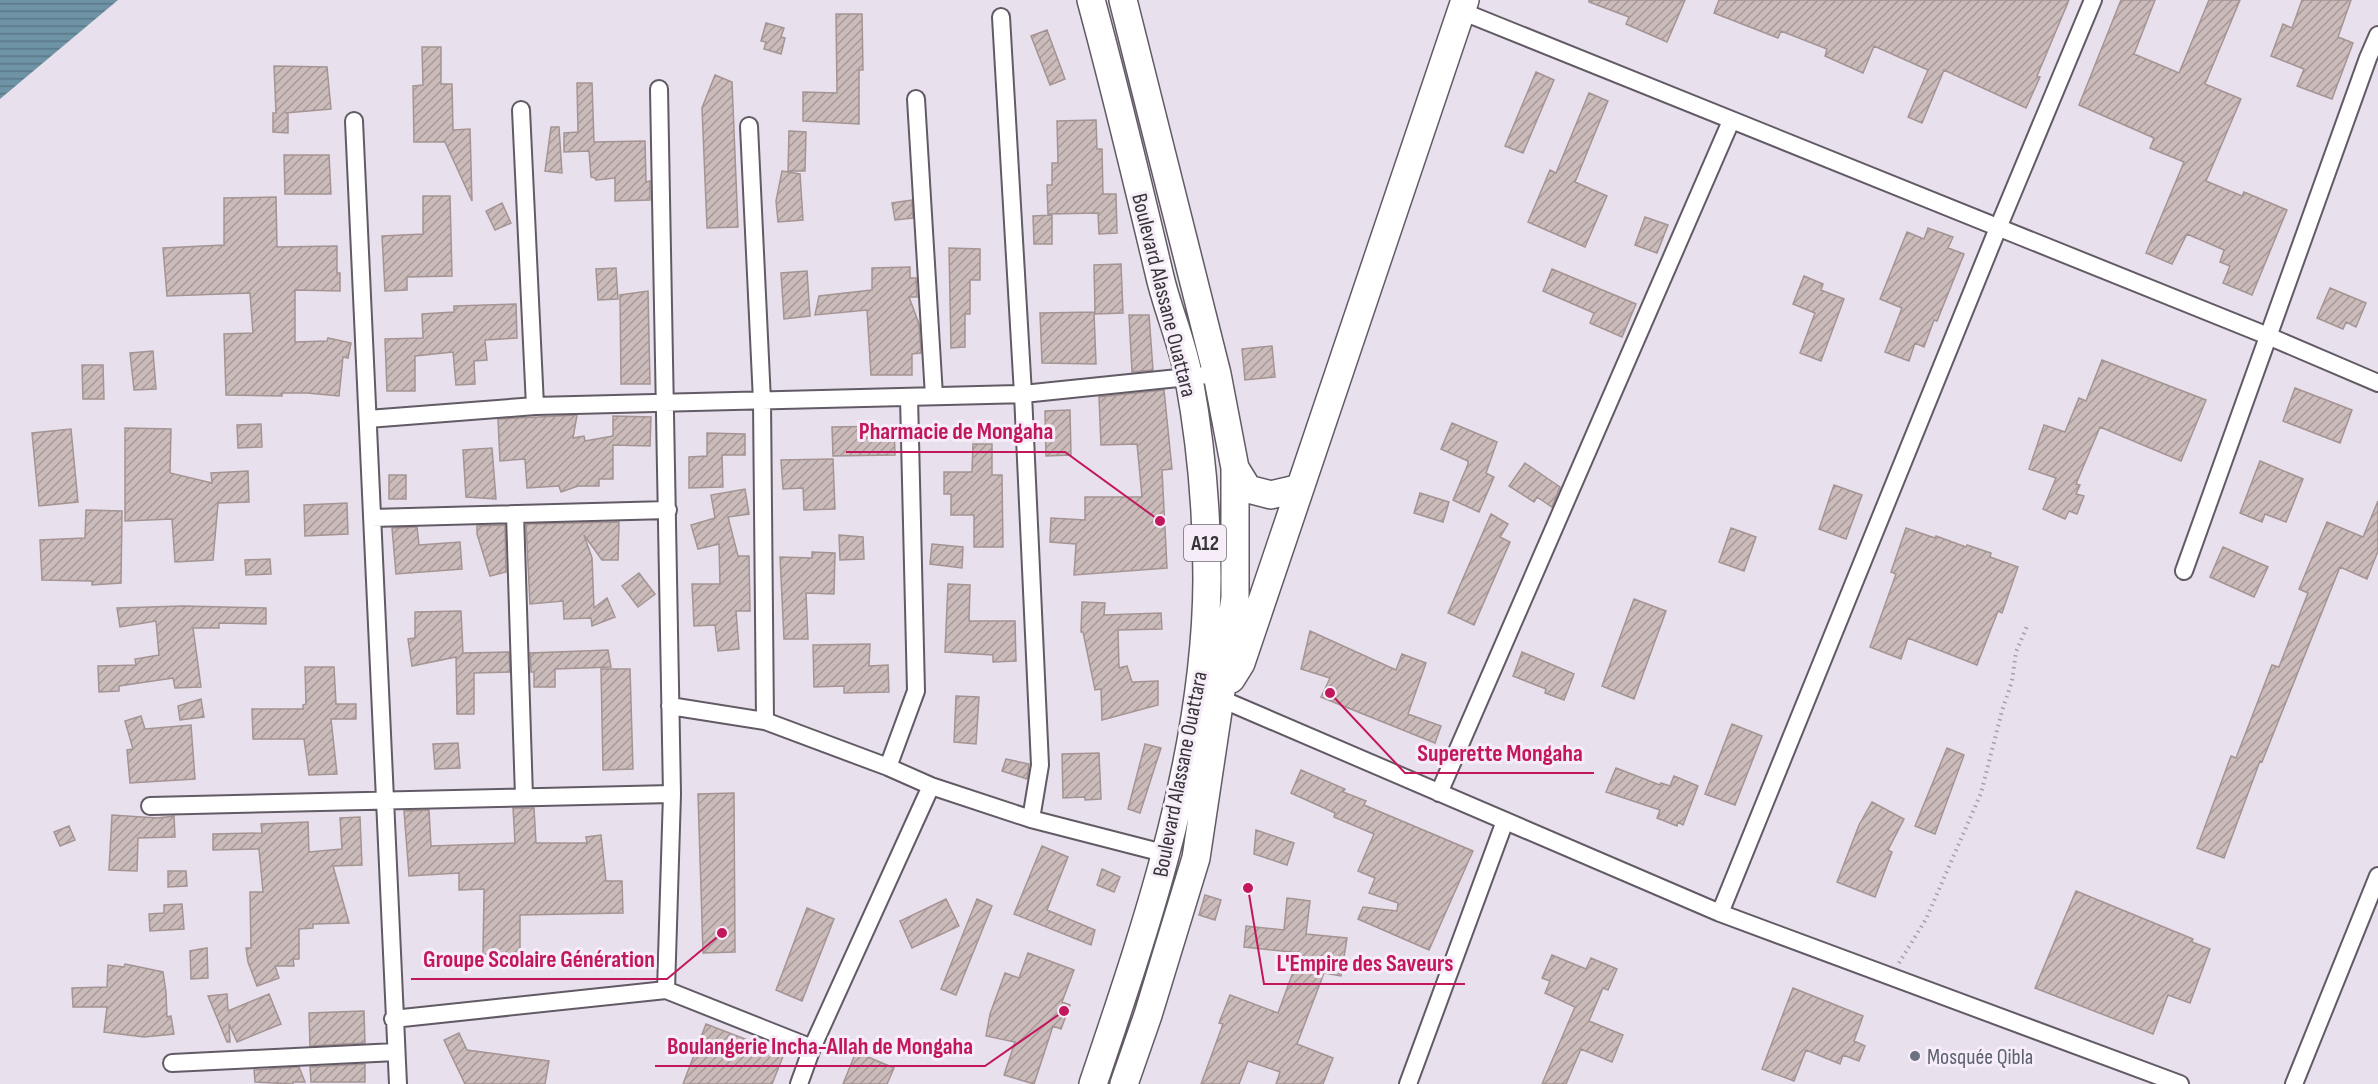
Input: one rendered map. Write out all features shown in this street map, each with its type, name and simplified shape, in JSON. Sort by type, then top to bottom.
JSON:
[{"type":"main road","name":"Boulevard Alassane Ouattara","points":[[1091,0],[1118,100],[1162,284],[1189,376],[1202,474],[1207,579],[1209,697],[1196,858],[1148,1016],[1124,1084]]},
{"type":"main road","name":"Boulevard Alassane Ouattara","points":[[1093,1084],[1167,854],[1235,598],[1235,468],[1217,374],[1123,0]]},
{"type":"main road","name":"A12","points":[[1209,697],[1241,663],[1463,6]]},
{"type":"main road","points":[[1235,468],[1248,489],[1272,495],[1300,488]]},
{"type":"street","points":[[1720,913],[2093,0]]},
{"type":"street","points":[[1463,6],[1731,121],[2268,336],[2378,383]]},
{"type":"street","points":[[1001,17],[1023,394],[1040,765],[1031,819]]},
{"type":"street","points":[[2184,571],[2268,336],[2373,61],[2378,35]]},
{"type":"street","points":[[659,88],[672,794],[666,990]]},
{"type":"street","points":[[916,99],[934,396]]},
{"type":"street","points":[[521,110],[535,406]]},
{"type":"street","points":[[354,121],[383,801],[398,1084]]},
{"type":"street","points":[[1439,792],[1731,121]]},
{"type":"street","points":[[749,126],[762,401],[765,721]]},
{"type":"street","points":[[368,419],[535,406],[1023,394],[1217,374]]},
{"type":"street","points":[[888,767],[916,691],[909,397]]},
{"type":"street","points":[[372,518],[668,510]]},
{"type":"street","points":[[515,514],[524,797]]},
{"type":"street","points":[[1209,697],[1439,792],[1720,913],[2180,1084]]},
{"type":"street","points":[[670,706],[765,721],[888,767],[931,786],[1031,819],[1167,854]]},
{"type":"street","points":[[799,1084],[812,1048],[931,786]]},
{"type":"street","points":[[150,806],[672,794]]},
{"type":"street","points":[[1408,1084],[1505,821]]},
{"type":"street","points":[[2294,1084],[2378,876]]},
{"type":"street","points":[[393,1019],[666,990],[812,1048]]},
{"type":"street","points":[[172,1063],[396,1052]]},
{"type":"path","points":[[1890,978],[1926,918],[1981,793],[2012,681],[2016,652],[2028,624]]},
{"type":"water","points":[[0,0],[118,0],[0,99]]},
{"type":"building","points":[[1589,0],[1685,0],[1667,42],[1626,24],[1629,17],[1589,2]]},
{"type":"building","points":[[1719,0],[2069,0],[2026,108],[1944,70],[1922,123],[1908,117],[1928,70],[1874,46],[1863,73],[1825,56],[1827,49],[1781,31],[1778,38],[1714,13]]},
{"type":"building","points":[[2121,0],[2155,0],[2134,54],[2179,73],[2209,0],[2240,0],[2205,84],[2241,99],[2206,181],[2242,196],[2244,192],[2287,210],[2252,295],[2223,283],[2230,266],[2220,262],[2224,250],[2187,234],[2172,264],[2146,253],[2184,162],[2150,148],[2154,138],[2079,105]]},
{"type":"building","points":[[2302,0],[2351,0],[2338,37],[2353,43],[2332,99],[2297,86],[2304,69],[2271,56],[2283,24],[2292,28]]},
{"type":"building","points":[[836,14],[862,14],[863,70],[859,70],[859,124],[803,121],[803,92],[837,93]]},
{"type":"building","points":[[766,23],[784,28],[781,37],[785,38],[781,54],[764,49],[766,42],[761,41]]},
{"type":"building","points":[[1047,30],[1065,79],[1050,85],[1031,36]]},
{"type":"building","points":[[422,47],[441,47],[441,84],[452,84],[453,130],[470,129],[472,201],[445,142],[414,142],[413,86],[423,85]]},
{"type":"building","points":[[274,66],[327,67],[331,109],[285,113],[288,113],[288,133],[273,132],[273,113],[276,113]]},
{"type":"building","points":[[1536,72],[1554,80],[1523,153],[1505,146]]},
{"type":"building","points":[[715,75],[732,82],[738,227],[707,228],[702,108]]},
{"type":"building","points":[[577,83],[592,83],[594,142],[645,141],[646,182],[650,181],[650,200],[615,201],[615,178],[596,180],[591,177],[589,151],[564,152],[564,133],[578,132]]},
{"type":"building","points":[[1589,93],[1608,101],[1575,182],[1607,196],[1585,247],[1528,222],[1550,170],[1556,173]]},
{"type":"building","points":[[1096,120],[1097,149],[1102,149],[1103,194],[1116,194],[1117,233],[1099,234],[1098,213],[1048,214],[1047,185],[1052,185],[1052,163],[1058,163],[1057,121]]},
{"type":"building","points":[[551,127],[559,127],[562,173],[545,171]]},
{"type":"building","points":[[789,131],[806,132],[805,171],[788,171]]},
{"type":"building","points":[[284,155],[329,155],[331,194],[285,194]]},
{"type":"building","points":[[782,171],[800,174],[803,220],[778,222],[776,201]]},
{"type":"building","points":[[423,196],[450,196],[452,276],[407,277],[407,290],[385,291],[382,236],[423,234]]},
{"type":"building","points":[[276,197],[277,247],[337,246],[340,291],[295,290],[295,342],[327,341],[328,338],[351,343],[348,358],[343,357],[339,396],[307,393],[282,393],[282,396],[226,395],[224,334],[253,333],[250,293],[167,296],[163,248],[224,245],[224,198]]},
{"type":"building","points":[[912,200],[913,218],[895,220],[892,203]]},
{"type":"building","points":[[502,203],[511,223],[495,230],[486,211]]},
{"type":"building","points":[[1052,215],[1052,244],[1034,244],[1033,216]]},
{"type":"building","points":[[1645,217],[1668,225],[1657,253],[1635,245]]},
{"type":"building","points":[[1928,228],[1953,237],[1948,248],[1964,254],[1924,347],[1915,343],[1909,361],[1885,352],[1902,308],[1880,299],[1907,232],[1924,239]]},
{"type":"building","points":[[949,248],[980,249],[980,280],[970,280],[970,314],[965,314],[965,347],[951,348]]},
{"type":"building","points":[[1121,264],[1123,313],[1095,314],[1094,265]]},
{"type":"building","points":[[910,267],[910,278],[916,278],[917,297],[909,297],[919,324],[921,353],[912,354],[912,375],[871,375],[867,310],[815,315],[819,296],[872,290],[872,268]]},
{"type":"building","points":[[616,268],[618,299],[598,300],[596,269]]},
{"type":"building","points":[[1552,269],[1636,304],[1622,337],[1590,323],[1594,313],[1543,291]]},
{"type":"building","points":[[807,271],[810,316],[784,319],[781,273]]},
{"type":"building","points":[[1804,276],[1823,284],[1821,290],[1844,299],[1821,361],[1800,353],[1815,313],[1793,304]]},
{"type":"building","points":[[2330,288],[2366,303],[2356,327],[2346,322],[2343,329],[2317,318]]},
{"type":"building","points":[[648,291],[650,384],[621,384],[620,295]]},
{"type":"building","points":[[516,304],[517,338],[485,340],[487,360],[474,361],[475,384],[456,385],[453,352],[415,356],[415,391],[387,391],[385,339],[423,338],[422,314],[454,312],[454,306]]},
{"type":"building","points":[[1094,312],[1096,364],[1042,363],[1040,313]]},
{"type":"building","points":[[1129,315],[1149,315],[1153,370],[1132,372]]},
{"type":"building","points":[[1272,346],[1275,377],[1245,380],[1242,349]]},
{"type":"building","points":[[153,351],[156,389],[134,390],[130,353]]},
{"type":"building","points":[[2102,360],[2206,400],[2181,461],[2100,427],[2076,484],[2080,485],[2076,494],[2084,496],[2077,514],[2069,511],[2065,519],[2043,509],[2056,478],[2029,469],[2044,425],[2065,432],[2079,398],[2086,401]]},
{"type":"building","points":[[82,365],[103,365],[104,399],[83,399]]},
{"type":"building","points":[[2295,388],[2352,410],[2340,443],[2283,421]]},
{"type":"building","points":[[1164,390],[1172,469],[1162,470],[1167,568],[1074,575],[1076,544],[1050,542],[1051,518],[1085,520],[1085,497],[1142,497],[1137,444],[1101,445],[1099,397]]},
{"type":"building","points":[[1070,410],[1071,455],[1046,456],[1045,411]]},
{"type":"building","points":[[577,415],[573,438],[584,436],[585,441],[613,436],[613,416],[651,417],[650,446],[613,445],[613,479],[599,479],[599,486],[578,486],[561,492],[559,486],[527,488],[525,459],[500,461],[498,419]]},
{"type":"building","points":[[1452,423],[1497,442],[1486,473],[1494,477],[1479,512],[1453,500],[1468,461],[1441,449]]},
{"type":"building","points":[[261,424],[262,447],[238,448],[237,425]]},
{"type":"building","points":[[894,426],[895,455],[833,456],[832,427]]},
{"type":"building","points":[[125,428],[171,429],[170,473],[212,483],[211,473],[248,471],[249,502],[218,503],[213,560],[175,562],[172,519],[125,521]]},
{"type":"building","points":[[71,429],[78,502],[39,506],[32,433]]},
{"type":"building","points":[[707,433],[745,434],[745,455],[722,455],[723,487],[689,488],[689,457],[707,456]]},
{"type":"building","points":[[973,444],[992,444],[992,475],[1002,475],[1003,547],[974,547],[974,515],[951,515],[951,494],[944,494],[944,472],[972,472]]},
{"type":"building","points":[[492,448],[496,499],[466,497],[463,450]]},
{"type":"building","points":[[833,459],[835,509],[804,510],[803,488],[783,489],[781,460]]},
{"type":"building","points":[[2260,461],[2303,479],[2286,522],[2265,514],[2262,522],[2240,513]]},
{"type":"building","points":[[1525,463],[1560,487],[1552,507],[1537,497],[1534,502],[1509,486]]},
{"type":"building","points":[[389,475],[406,475],[406,499],[389,499]]},
{"type":"building","points":[[1834,485],[1862,495],[1846,539],[1819,529]]},
{"type":"building","points":[[745,489],[749,514],[728,517],[738,556],[749,556],[750,611],[736,611],[739,649],[718,651],[715,625],[694,626],[692,584],[720,584],[719,544],[698,549],[691,525],[715,518],[711,495]]},
{"type":"building","points":[[1420,493],[1449,502],[1443,522],[1414,513]]},
{"type":"building","points":[[2378,501],[2378,551],[2367,579],[2340,567],[2262,762],[2260,761],[2224,858],[2197,848],[2231,756],[2236,758],[2272,665],[2279,667],[2308,593],[2299,589],[2327,522],[2363,537]]},
{"type":"building","points":[[347,503],[348,534],[305,536],[304,505]]},
{"type":"building","points":[[86,510],[122,511],[121,583],[92,585],[92,581],[42,580],[40,540],[85,538]]},
{"type":"building","points":[[1491,514],[1508,524],[1500,537],[1510,542],[1474,625],[1448,613]]},
{"type":"building","points":[[619,522],[618,560],[602,560],[584,535],[592,558],[594,608],[607,598],[615,617],[592,626],[591,618],[564,619],[563,601],[530,604],[526,524]]},
{"type":"building","points":[[505,525],[506,572],[490,576],[477,534],[477,526]]},
{"type":"building","points":[[417,527],[419,545],[460,542],[462,569],[396,574],[392,528]]},
{"type":"building","points":[[1731,528],[1756,537],[1744,571],[1719,562]]},
{"type":"building","points":[[1906,528],[1991,553],[1990,557],[2018,567],[2002,613],[1998,611],[1977,665],[1908,638],[1901,659],[1870,647],[1896,574],[1891,572]]},
{"type":"building","points":[[839,535],[863,537],[864,559],[840,560]]},
{"type":"building","points":[[932,544],[963,547],[962,568],[930,564]]},
{"type":"building","points":[[2223,547],[2268,567],[2254,597],[2210,577]]},
{"type":"building","points":[[812,552],[835,553],[834,594],[806,593],[808,639],[784,639],[780,557],[812,558]]},
{"type":"building","points":[[270,559],[271,574],[246,575],[245,560]]},
{"type":"building","points":[[639,573],[655,594],[638,607],[622,586]]},
{"type":"building","points":[[948,584],[970,585],[969,621],[1015,621],[1016,661],[993,662],[993,655],[945,652]]},
{"type":"building","points":[[1634,599],[1666,611],[1634,699],[1602,686]]},
{"type":"building","points":[[1082,602],[1105,603],[1104,615],[1161,613],[1162,629],[1118,630],[1119,668],[1127,666],[1132,682],[1158,681],[1158,705],[1102,720],[1101,689],[1095,690],[1083,632],[1081,632]]},
{"type":"building","points":[[183,606],[266,608],[266,624],[219,623],[219,628],[193,628],[201,687],[175,688],[173,678],[119,686],[119,691],[99,692],[98,666],[136,665],[135,659],[159,655],[156,621],[120,627],[117,608]]},
{"type":"building","points":[[461,611],[463,653],[509,652],[510,672],[474,673],[474,714],[457,714],[456,657],[412,666],[408,639],[415,638],[415,612]]},
{"type":"building","points":[[1310,631],[1396,670],[1402,654],[1426,663],[1408,714],[1441,726],[1435,743],[1321,697],[1330,678],[1301,669]]},
{"type":"building","points":[[870,644],[869,666],[888,665],[889,692],[844,693],[844,686],[814,687],[813,645]]},
{"type":"building","points":[[608,650],[611,667],[555,669],[555,687],[534,687],[530,653]]},
{"type":"building","points":[[1522,652],[1574,674],[1564,700],[1545,693],[1546,689],[1513,676]]},
{"type":"building","points":[[305,667],[334,667],[336,704],[356,704],[356,719],[331,719],[337,774],[309,775],[304,739],[253,739],[252,709],[303,709],[303,705],[306,704]]},
{"type":"building","points":[[601,669],[630,669],[633,769],[603,770]]},
{"type":"building","points":[[956,696],[979,697],[976,744],[954,742]]},
{"type":"building","points":[[201,699],[204,717],[180,720],[178,706]]},
{"type":"building","points":[[141,716],[145,729],[191,725],[195,779],[130,783],[127,750],[133,749],[125,721]]},
{"type":"building","points":[[1732,724],[1762,736],[1735,805],[1705,794]]},
{"type":"building","points":[[458,743],[460,768],[435,769],[433,744]]},
{"type":"building","points":[[1145,744],[1161,748],[1140,813],[1128,809]]},
{"type":"building","points":[[1947,748],[1964,755],[1935,834],[1915,826]]},
{"type":"building","points":[[1099,753],[1101,799],[1063,798],[1062,754]]},
{"type":"building","points":[[1006,759],[1029,764],[1027,779],[1002,771]]},
{"type":"building","points":[[1616,768],[1660,785],[1661,783],[1670,786],[1674,776],[1698,786],[1683,825],[1678,822],[1677,826],[1657,818],[1660,810],[1606,792]]},
{"type":"building","points":[[1301,770],[1345,789],[1343,792],[1366,801],[1364,805],[1473,851],[1429,950],[1358,919],[1363,907],[1397,911],[1398,903],[1369,893],[1375,878],[1358,871],[1374,834],[1334,817],[1335,813],[1291,793]]},
{"type":"building","points":[[734,793],[735,952],[703,953],[698,794]]},
{"type":"building","points":[[1872,802],[1904,819],[1888,850],[1892,852],[1875,897],[1837,882],[1859,825]]},
{"type":"building","points":[[513,808],[534,808],[536,843],[587,843],[586,837],[601,835],[606,881],[622,881],[623,913],[520,915],[520,966],[493,966],[493,954],[483,954],[484,889],[459,890],[459,873],[409,876],[404,811],[429,810],[431,846],[515,843]]},
{"type":"building","points":[[112,815],[157,818],[174,816],[175,837],[138,838],[137,871],[109,870]]},
{"type":"building","points":[[360,817],[362,865],[333,866],[349,923],[313,924],[313,928],[299,929],[299,959],[293,959],[294,966],[275,966],[279,978],[257,986],[248,962],[246,948],[251,948],[250,892],[263,892],[259,849],[213,850],[213,834],[262,833],[261,824],[308,822],[309,852],[342,849],[340,818]]},
{"type":"building","points":[[69,826],[75,840],[60,846],[54,832]]},
{"type":"building","points":[[1256,830],[1294,843],[1287,865],[1254,854]]},
{"type":"building","points":[[1042,846],[1068,857],[1047,910],[1095,930],[1091,945],[1014,914]]},
{"type":"building","points":[[1102,869],[1120,877],[1114,892],[1097,885]]},
{"type":"building","points":[[168,871],[186,871],[187,886],[168,887]]},
{"type":"building","points":[[2076,891],[2193,939],[2192,942],[2210,949],[2190,1003],[2168,995],[2153,1034],[2035,988]]},
{"type":"building","points":[[1205,895],[1221,900],[1215,920],[1199,915]]},
{"type":"building","points":[[1287,898],[1310,901],[1306,934],[1347,938],[1341,976],[1324,973],[1297,1044],[1333,1058],[1323,1084],[1276,1084],[1280,1072],[1248,1061],[1239,1084],[1201,1084],[1223,1024],[1219,1023],[1230,995],[1278,1013],[1300,953],[1244,947],[1246,926],[1284,930]]},
{"type":"building","points":[[946,899],[959,926],[912,948],[900,921]]},
{"type":"building","points":[[977,899],[992,906],[956,995],[941,989]]},
{"type":"building","points":[[182,904],[184,929],[150,931],[149,914],[164,913],[164,905]]},
{"type":"building","points":[[807,908],[834,919],[802,1001],[776,990]]},
{"type":"building","points":[[207,948],[208,978],[191,979],[190,951]]},
{"type":"building","points":[[1028,953],[1074,970],[1062,1002],[1070,1005],[1061,1029],[1053,1026],[1034,1084],[1004,1075],[1015,1042],[986,1036],[990,1014],[1005,973],[1019,978]]},
{"type":"building","points":[[1552,955],[1586,969],[1591,958],[1617,969],[1608,990],[1603,988],[1589,1021],[1623,1035],[1612,1062],[1581,1049],[1566,1084],[1542,1084],[1575,1007],[1545,993],[1550,981],[1542,978]]},
{"type":"building","points":[[125,964],[163,972],[167,1017],[171,1016],[174,1034],[144,1037],[104,1032],[107,1007],[73,1007],[72,988],[107,987],[108,965],[124,967]]},
{"type":"building","points":[[1793,988],[1863,1016],[1854,1041],[1865,1046],[1859,1061],[1843,1055],[1840,1064],[1806,1050],[1794,1081],[1762,1069]]},
{"type":"building","points":[[227,994],[228,1011],[269,994],[281,1024],[237,1042],[229,1024],[230,1042],[227,1042],[208,996]]},
{"type":"building","points":[[364,1011],[365,1043],[310,1046],[309,1013]]},
{"type":"building","points":[[706,1024],[784,1054],[772,1084],[683,1084]]},
{"type":"building","points":[[459,1033],[467,1050],[549,1061],[545,1084],[465,1084],[444,1040]]},
{"type":"building","points":[[856,1052],[894,1068],[887,1084],[843,1084]]},
{"type":"building","points":[[365,1064],[365,1082],[311,1082],[310,1067]]},
{"type":"building","points":[[299,1067],[305,1082],[293,1082],[293,1084],[255,1082],[254,1070]]},
{"type":"place","name":"Pharmacie de Mongaha","points":[[1160,521]]},
{"type":"place","name":"Superette Mongaha","points":[[1330,693]]},
{"type":"place","name":"L'Empire des Saveurs","points":[[1248,888]]},
{"type":"place","name":"Groupe Scolaire Génération","points":[[722,933]]},
{"type":"place","name":"Boulangerie Incha-Allah de Mongaha","points":[[1064,1011]]},
{"type":"place","name":"Mosquée Qibla","points":[[1915,1056]]}]
